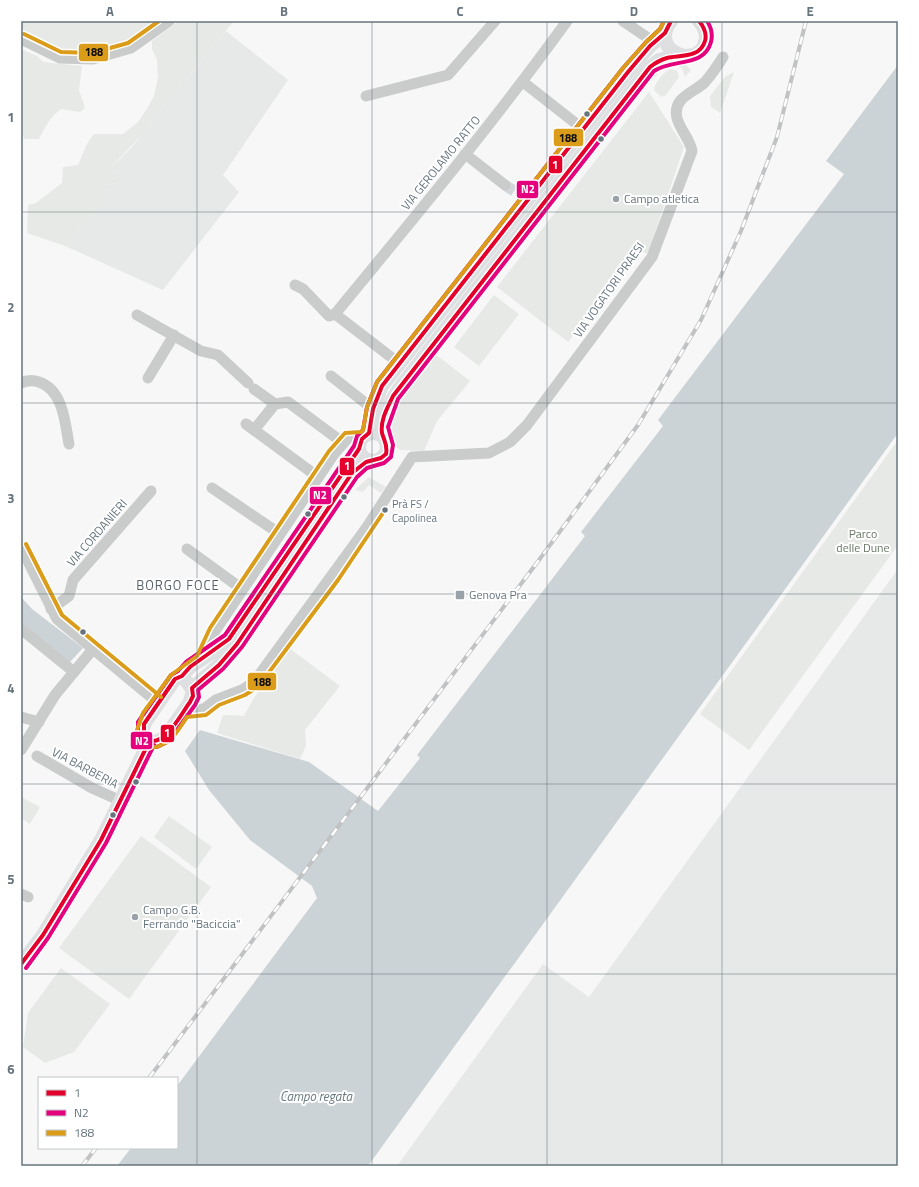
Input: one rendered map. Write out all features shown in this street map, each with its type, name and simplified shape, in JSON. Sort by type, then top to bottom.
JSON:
[{"type":"main road","points":[[359,449],[362,456],[369,460],[379,460],[385,455],[387,445],[383,436],[383,423],[388,406],[400,387],[650,66],[659,60],[678,55],[692,55],[702,47],[706,34],[699,21]]},
{"type":"main road","points":[[369,460],[349,478],[237,644],[193,692],[184,711],[165,737],[159,741],[149,742],[144,738],[144,724],[157,702],[175,679],[182,676],[190,668],[229,639],[359,449],[360,442],[367,435],[373,409],[382,386],[628,72],[668,27]]},
{"type":"main road","points":[[668,27],[668,46],[678,55]]},
{"type":"main road","points":[[367,435],[376,433],[383,436]]},
{"type":"main road","points":[[182,676],[193,692]]},
{"type":"main road","points":[[21,964],[58,911],[101,840],[149,742]]},
{"type":"main road","points":[[21,948],[58,911]]},
{"type":"street","points":[[21,39],[60,58],[93,59],[131,48],[169,21]]},
{"type":"street","points":[[366,96],[448,75],[495,21]]},
{"type":"street","name":"VIA GEROLAMO RATTO","points":[[332,315],[523,82],[567,21]]},
{"type":"street","points":[[624,21],[654,42]]},
{"type":"street","name":"VIA VOGATORI PRAESI","points":[[210,704],[242,690],[254,682],[291,634],[367,528],[412,457],[489,453],[497,450],[510,442],[543,404],[652,257],[692,151],[691,143],[677,118],[676,110],[679,101],[705,82],[723,57]]},
{"type":"street","points":[[523,82],[583,129]]},
{"type":"street","points":[[465,154],[505,185]]},
{"type":"street","points":[[295,285],[303,289],[332,315],[400,364]]},
{"type":"street","points":[[137,315],[201,351],[218,354],[252,387],[275,404]]},
{"type":"street","points":[[148,378],[174,335]]},
{"type":"street","points":[[331,376],[373,409]]},
{"type":"street","points":[[21,383],[30,380],[36,381],[43,383],[55,392],[65,419],[69,444]]},
{"type":"street","points":[[318,477],[253,430],[275,404],[288,402],[342,442]]},
{"type":"street","points":[[202,660],[215,631],[342,442],[348,438],[363,438],[367,435]]},
{"type":"street","points":[[212,488],[280,534]]},
{"type":"street","name":"VIA CORDANIERI","points":[[51,609],[69,596],[73,580],[151,491]]},
{"type":"street","points":[[21,547],[51,609],[63,626],[157,702]]},
{"type":"street","points":[[187,549],[242,589]]},
{"type":"street","points":[[21,628],[74,672]]},
{"type":"street","points":[[21,750],[55,695],[93,649]]},
{"type":"street","points":[[193,692],[204,703],[210,704]]},
{"type":"street","points":[[184,711],[204,708],[210,704]]},
{"type":"street","points":[[21,717],[39,722]]},
{"type":"street","name":"VIA BARBERIA","points":[[37,756],[92,788],[121,801]]},
{"type":"shaded area","points":[[226,31],[288,80],[223,175],[239,192],[163,290],[65,246],[106,197],[99,189],[104,185],[116,183],[115,173],[111,168],[131,148],[150,125],[156,115]]},
{"type":"shaded area","points":[[898,569],[898,1166],[397,1166],[543,964],[589,997]]},
{"type":"green space","points":[[21,21],[158,21],[119,44],[91,52],[77,53],[49,47],[21,33]]},
{"type":"green space","points":[[179,21],[234,21],[156,115],[141,136],[111,168],[118,178],[116,183],[104,185],[99,189],[106,197],[65,246],[27,233],[28,205],[36,203],[62,183],[63,167],[78,165],[87,144],[94,134],[123,134],[138,122],[154,96],[158,78],[157,60],[152,49],[152,41]]},
{"type":"green space","points":[[21,49],[37,56],[43,62],[82,66],[79,90],[85,108],[80,112],[61,109],[51,119],[39,139],[24,139],[23,135],[21,135]]},
{"type":"green space","points":[[677,62],[685,64],[691,70],[685,77],[682,68],[672,64],[661,69],[653,80],[651,79],[660,66]]},
{"type":"green space","points":[[671,69],[677,71],[679,77],[666,95],[661,97],[654,90],[655,87],[662,75]]},
{"type":"green space","points":[[734,72],[720,113],[711,107],[710,96],[725,77]]},
{"type":"green space","name":"Campo atletica","points":[[649,92],[684,147],[648,254],[639,250],[568,342],[497,287]]},
{"type":"green space","points":[[494,295],[519,314],[479,366],[454,347]]},
{"type":"green space","points":[[435,354],[470,381],[437,421],[424,451],[400,450],[394,445],[388,426],[396,406]]},
{"type":"green space","name":"Parco delle Dune","points":[[898,440],[898,545],[749,750],[700,714]]},
{"type":"green space","points":[[369,477],[386,487],[381,493],[369,485],[363,492],[355,490]]},
{"type":"green space","points":[[289,648],[340,686],[305,730],[306,746],[300,759],[217,733],[223,715],[244,716],[254,698]]},
{"type":"green space","points":[[21,797],[40,807],[30,824],[21,818]]},
{"type":"green space","points":[[169,816],[212,847],[196,869],[154,837]]},
{"type":"green space","name":"Campo G.B. Ferrando \"Baciccia\"","points":[[141,836],[211,887],[129,999],[59,948]]},
{"type":"green space","points":[[61,968],[110,1004],[74,1052],[45,1063],[23,1047],[28,1013]]},
{"type":"water","name":"Campo regata","points":[[898,65],[898,433],[368,1166],[117,1166],[130,1149],[178,1149],[178,1085],[317,898],[312,886],[250,840],[209,790],[185,751],[200,730],[309,762],[378,811],[420,758],[417,755],[585,536],[581,532],[663,426],[658,420],[844,174],[826,161]]},
{"type":"water","points":[[21,597],[32,609],[83,648],[70,662],[37,638],[21,622]]},
{"type":"tunnel","points":[[505,185],[517,193]]},
{"type":"railway","points":[[150,1077],[539,560],[638,425],[701,320],[741,231],[777,137],[806,21]]},
{"type":"railway","points":[[82,1166],[95,1149]]},
{"type":"transit line","name":"188","points":[[24,34],[61,52],[92,53],[128,43],[159,21]]},
{"type":"transit line","name":"N2","points":[[664,21],[660,29],[646,42],[623,68],[377,382],[367,407],[363,430],[357,436],[354,446],[225,635],[186,662],[178,671],[171,675],[138,722],[138,736],[145,745],[157,747],[169,741],[195,705],[199,697],[198,690],[223,669],[242,647],[357,477],[367,468],[384,463],[391,457],[393,445],[388,427],[398,399],[654,71],[662,67],[695,59],[702,56],[707,50],[712,36],[711,28],[707,21]]},
{"type":"transit line","name":"188","points":[[385,510],[338,580],[258,687],[245,695],[219,705],[206,715],[187,717],[172,738],[162,745],[148,748],[140,742],[137,730],[143,713],[171,675],[197,656],[210,628],[329,451],[345,433],[361,432],[363,430],[367,407],[377,382],[623,68],[646,42],[660,29],[664,21]]},
{"type":"transit line","name":"1","points":[[671,21],[665,33],[650,46],[628,72],[382,386],[373,409],[369,433],[362,439],[359,449],[229,639],[190,667],[182,676],[175,679],[144,724],[144,734],[148,740],[154,741],[160,739],[172,728],[190,702],[193,696],[192,688],[219,665],[237,644],[352,473],[366,462],[381,458],[386,454],[386,446],[382,433],[382,423],[393,396],[650,67],[667,58],[689,55],[699,50],[703,46],[706,38],[704,28],[699,21]]},
{"type":"transit line","name":"188","points":[[26,544],[62,615],[161,697]]},
{"type":"transit line","name":"1","points":[[21,964],[43,935],[101,840],[149,742]]},
{"type":"transit line","name":"N2","points":[[26,968],[48,938],[106,843],[154,745]]},
{"type":"place","name":"Campo atletica","points":[[616,199]]},
{"type":"place","name":"Prà FS / Capolinea","points":[[385,510]]},
{"type":"place","name":"Genova Pra","points":[[460,595]]},
{"type":"place","name":"Campo G.B. Ferrando \"Baciccia\"","points":[[135,917]]},
{"type":"district","name":"BORGO FOCE","points":[[178,585]]}]
